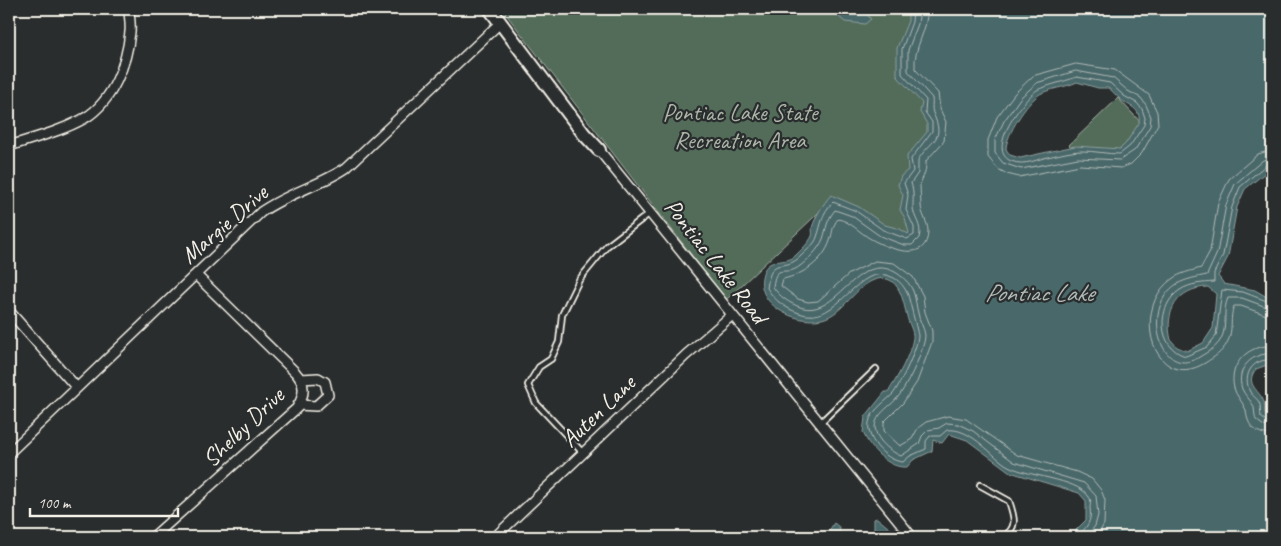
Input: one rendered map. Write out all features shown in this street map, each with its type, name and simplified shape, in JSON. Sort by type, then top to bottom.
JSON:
[{"type":"street","points":[[9,146],[69,125],[98,109],[118,79],[124,63],[131,30],[129,9]]},
{"type":"street","name":"Pontiac Lake Road","points":[[490,9],[584,134],[599,150],[731,316],[912,537]]},
{"type":"street","name":"Margie Drive","points":[[9,453],[261,212],[287,195],[331,178],[346,168],[500,23]]},
{"type":"street","name":"Shelby Drive","points":[[153,537],[264,439],[298,405],[303,392],[301,379],[196,275]]},
{"type":"street","points":[[9,311],[77,388]]},
{"type":"street","name":"Auten Lane","points":[[495,537],[686,355],[731,316]]},
{"type":"street","points":[[298,405],[316,406],[328,395],[325,382],[318,378],[301,379]]},
{"type":"lane","points":[[583,453],[536,403],[528,385],[539,367],[551,359],[560,342],[562,315],[579,280],[607,246],[650,213]]},
{"type":"lane","points":[[819,424],[876,369]]},
{"type":"lane","points":[[980,485],[1009,501],[1014,516],[1014,527],[1010,533],[1002,537]]},
{"type":"green space","name":"Pontiac Lake State Recreation Area","points":[[502,9],[1019,9],[993,158],[887,259],[831,201],[726,300]]},
{"type":"green space","points":[[1118,98],[1145,127],[1097,174],[1069,145]]},
{"type":"water","points":[[830,9],[861,9],[871,19],[865,24],[845,22]]},
{"type":"water","name":"Pontiac Lake","points":[[908,9],[1272,9],[1272,170],[1270,169],[1245,189],[1237,207],[1228,257],[1218,276],[1224,284],[1255,290],[1272,300],[1272,366],[1267,365],[1256,369],[1252,382],[1264,402],[1265,414],[1272,416],[1272,537],[1069,537],[1086,520],[1086,501],[1079,493],[1010,472],[967,440],[949,434],[942,443],[933,440],[932,451],[913,460],[907,467],[893,465],[875,451],[863,432],[865,417],[885,392],[888,392],[892,387],[912,344],[913,333],[902,297],[896,285],[885,279],[869,282],[837,311],[822,319],[800,319],[779,310],[770,303],[764,294],[762,284],[763,273],[769,264],[791,259],[804,247],[812,236],[815,219],[831,195],[859,207],[885,225],[909,233],[905,218],[900,210],[903,195],[898,185],[901,176],[908,170],[907,156],[927,132],[927,124],[920,112],[922,103],[897,76],[897,48],[908,21]],"holes":[[[1077,82],[1098,88],[1108,88],[1136,110],[1139,123],[1126,143],[1120,149],[1075,146],[1020,158],[1010,155],[1006,149],[1009,136],[1029,104],[1043,92]],[[1208,287],[1216,294],[1213,328],[1203,343],[1187,351],[1177,347],[1171,340],[1169,330],[1169,320],[1175,303],[1188,292],[1197,288]]]},
{"type":"water","points":[[877,518],[900,537],[874,537],[874,519]]},
{"type":"water","points":[[834,523],[839,527],[840,531],[834,537],[822,537],[827,534]]}]
